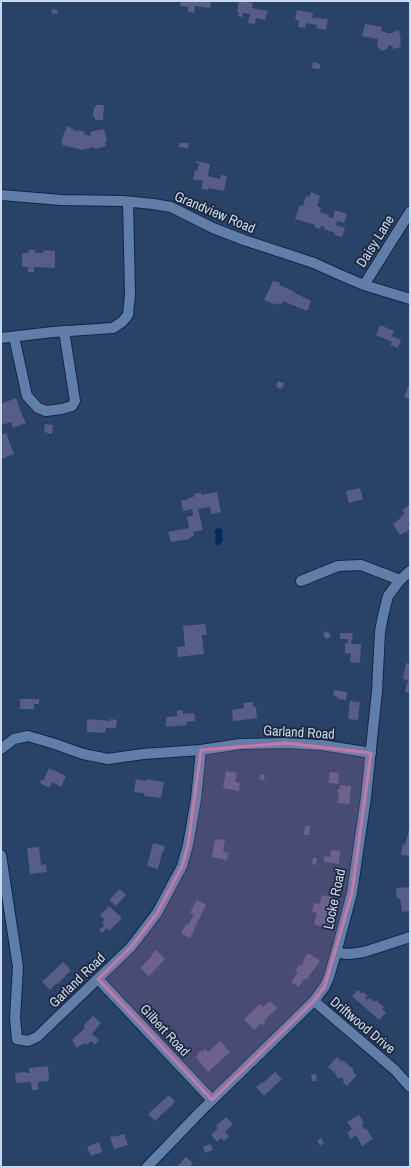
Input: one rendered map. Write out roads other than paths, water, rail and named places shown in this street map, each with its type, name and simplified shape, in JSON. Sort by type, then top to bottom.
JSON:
[{"type":"street","name":"Grandview Road","points":[[1,195],[61,200],[128,202],[171,207],[213,228],[244,240],[314,263],[364,284],[410,299]]},
{"type":"street","points":[[1,338],[64,331],[113,328],[122,322],[128,315],[130,294],[128,202]]},
{"type":"street","name":"Daisy Lane","points":[[364,284],[410,212]]},
{"type":"street","points":[[14,337],[27,396],[38,408],[46,411],[72,406],[75,402],[64,331]]},
{"type":"street","points":[[301,581],[338,566],[361,565],[400,580]]},
{"type":"street","name":"Locke Road","points":[[147,1167],[173,1138],[314,1001],[326,986],[352,893],[371,753],[377,691],[380,632],[388,596],[400,580],[410,571]]},
{"type":"street","name":"Garland Road","points":[[1,748],[14,739],[28,736],[83,754],[108,759],[143,754],[201,750],[240,744],[286,742],[322,745],[371,753]]},
{"type":"street","name":"Garland Road","points":[[1,855],[18,967],[16,1018],[17,1039],[28,1041],[37,1037],[131,947],[157,913],[182,866],[188,845],[196,799],[201,750]]},
{"type":"street","points":[[336,953],[350,954],[364,952],[410,937]]},
{"type":"street","name":"Gilbert Road","points":[[98,979],[212,1100]]},
{"type":"street","name":"Driftwood Drive","points":[[314,1001],[395,1070],[410,1085]]},
{"type":"water","points":[[219,528],[223,530],[223,539],[220,545],[217,545],[215,543],[216,536],[214,531]]}]
